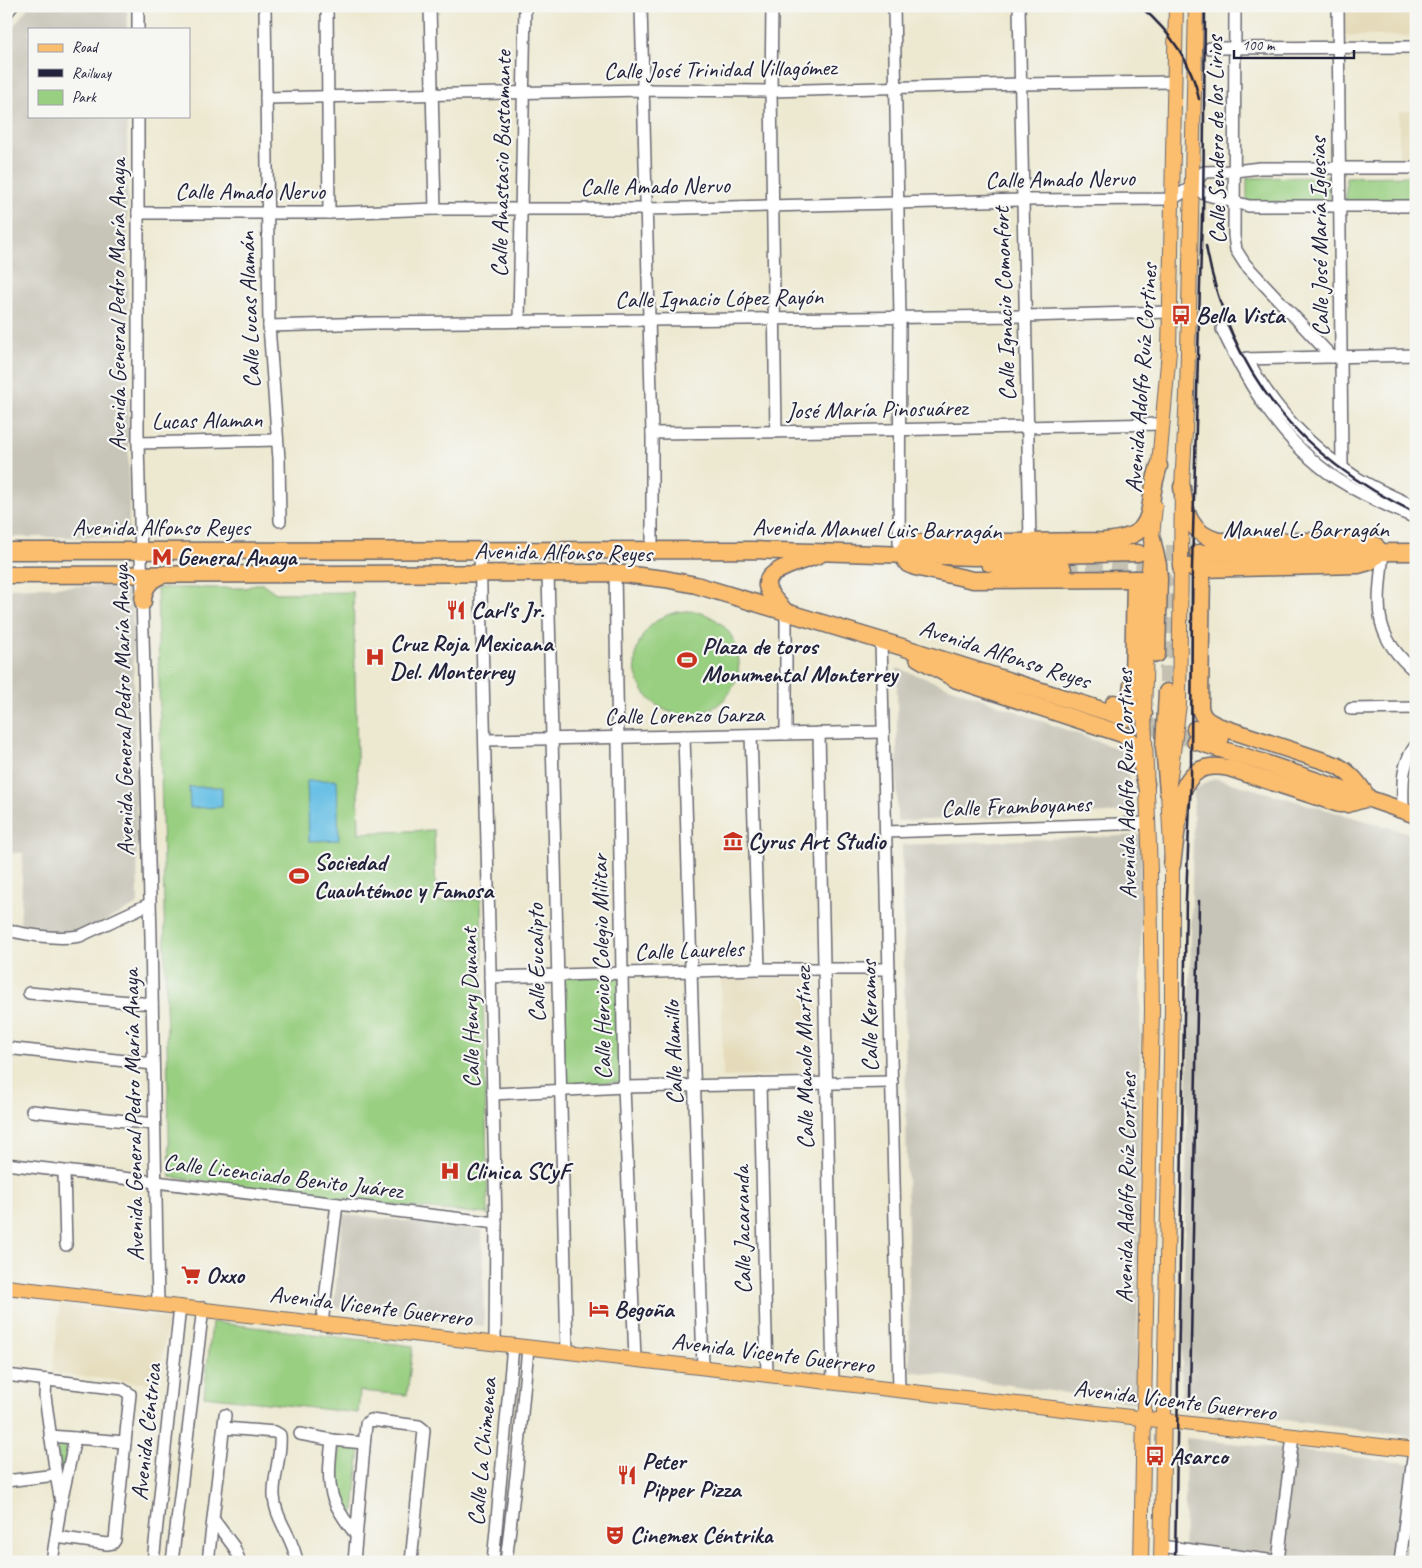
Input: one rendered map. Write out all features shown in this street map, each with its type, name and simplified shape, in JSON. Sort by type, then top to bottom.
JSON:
[{"type":"highway","points":[[1128,713],[1141,579],[972,580],[915,567],[908,564],[900,554],[909,543],[1117,540],[1138,533],[1146,522],[1153,483],[1159,466]]},
{"type":"highway","points":[[1181,566],[1202,569],[1358,565],[1369,562],[1381,552],[1376,545],[1366,541],[1218,541],[1201,533],[1191,522],[1184,504],[1182,487]]},
{"type":"highway","points":[[1152,539],[1159,579],[1157,654]]},
{"type":"highway","name":"Avenida Manuel Luis Barragán","points":[[615,550],[828,551],[974,557],[1138,553]]},
{"type":"highway","name":"Avenida Alfonso Reyes","points":[[6,551],[615,550]]},
{"type":"highway","points":[[786,612],[769,592],[767,581],[769,577],[777,571],[828,551]]},
{"type":"highway","name":"Manuel L. Barragán","points":[[1198,553],[1416,552]]},
{"type":"highway","points":[[974,557],[1007,567],[1063,569]]},
{"type":"highway","points":[[1202,569],[1200,704],[1202,716],[1210,723],[1218,726],[1336,765],[1354,778],[1368,798]]},
{"type":"highway","points":[[143,602],[144,593],[150,582],[161,575],[172,573]]},
{"type":"highway","name":"Avenida Alfonso Reyes","points":[[6,575],[615,573],[696,585],[902,647]]},
{"type":"highway","points":[[902,647],[934,648],[966,655],[1128,713],[1144,714]]},
{"type":"highway","points":[[902,647],[957,680],[1128,737],[1135,746],[1146,784]]},
{"type":"highway","points":[[1168,692],[1164,747],[1168,792]]},
{"type":"highway","points":[[1195,735],[1248,748],[1262,762],[1410,813]]},
{"type":"highway","points":[[1172,865],[1184,786],[1192,774],[1205,767],[1229,768],[1339,804],[1348,804],[1368,798]]},
{"type":"main road","name":"Avenida Adolfo Ruíz Cortines","points":[[1141,1562],[1152,1009],[1141,579],[1152,539],[1169,350],[1176,6]]},
{"type":"main road","name":"Avenida Adolfo Ruíz Cortines","points":[[1161,1562],[1172,1008],[1172,865],[1168,792],[1179,704],[1182,487],[1194,186],[1196,6]]},
{"type":"main road","name":"Avenida Vicente Guerrero","points":[[6,1287],[203,1308],[528,1348],[1415,1450]]},
{"type":"street","points":[[6,14],[12,6]]},
{"type":"street","points":[[138,6],[138,28]]},
{"type":"street","name":"Calle Lucas Alamán","points":[[265,6],[269,326],[280,478],[280,521]]},
{"type":"street","points":[[327,6],[329,213]]},
{"type":"street","points":[[430,6],[435,209]]},
{"type":"street","name":"Calle Anastasio Bustamante","points":[[519,322],[525,6]]},
{"type":"street","points":[[641,6],[652,433],[652,550]]},
{"type":"street","points":[[772,6],[771,91],[776,319],[776,432]]},
{"type":"street","points":[[894,6],[900,317],[900,554]]},
{"type":"street","name":"Calle Ignacio Comonfort","points":[[1019,6],[1030,541]]},
{"type":"street","name":"Calle Sendero de los Lirios","points":[[1235,6],[1234,243],[1240,257],[1337,357]]},
{"type":"street","name":"Calle José María Iglesias","points":[[1338,6],[1340,207],[1337,357],[1342,468]]},
{"type":"street","points":[[1210,48],[1416,47]]},
{"type":"street","name":"Calle José Trinidad Villagómez","points":[[266,98],[643,90],[771,91],[1174,82]]},
{"type":"street","name":"Avenida General Pedro María Anaya","points":[[138,118],[138,443],[143,574],[158,1304]]},
{"type":"street","points":[[1172,199],[1194,186],[1204,172],[1255,169],[1416,168]]},
{"type":"street","points":[[1194,186],[1204,194],[1256,206],[1416,206]]},
{"type":"street","name":"Calle Amado Nervo","points":[[138,213],[267,214],[435,209],[646,208],[898,202],[1172,199]]},
{"type":"street","name":"Calle Ignacio López Rayón","points":[[269,326],[1025,316],[1170,312]]},
{"type":"street","points":[[1222,329],[1241,359],[1270,396],[1317,447],[1342,468],[1359,479],[1416,507]]},
{"type":"street","points":[[1241,359],[1416,356]]},
{"type":"street","points":[[1241,359],[1264,407],[1308,456],[1350,487],[1416,518]]},
{"type":"street","name":"José María Pinosuárez","points":[[652,433],[1029,428],[1162,424]]},
{"type":"street","name":"Lucas Alaman","points":[[138,443],[277,440]]},
{"type":"street","name":"Calle Henry Dunant","points":[[480,550],[496,1223],[495,1344]]},
{"type":"street","points":[[1381,552],[1379,603],[1382,632],[1398,655],[1416,672]]},
{"type":"street","name":"Calle Eucalipto","points":[[548,573],[567,1351]]},
{"type":"street","name":"Calle Heroico Colegio Militar","points":[[615,573],[624,1087],[635,1359]]},
{"type":"street","points":[[786,612],[786,734]]},
{"type":"street","name":"Calle Keramos","points":[[881,641],[899,1390]]},
{"type":"street","points":[[1351,709],[1416,708]]},
{"type":"street","name":"Calle Lorenzo Garza","points":[[485,740],[883,732]]},
{"type":"street","name":"Calle Manolo Martínez","points":[[819,733],[825,1082],[833,1382]]},
{"type":"street","points":[[751,735],[759,968]]},
{"type":"street","name":"Calle Alamillo","points":[[684,736],[703,1368]]},
{"type":"street","points":[[1410,813],[1405,765],[1408,755],[1416,745]]},
{"type":"street","name":"Calle Framboyanes","points":[[886,832],[1148,823]]},
{"type":"street","points":[[6,930],[46,936],[80,936],[149,904]]},
{"type":"street","name":"Calle Laureles","points":[[490,977],[691,972],[759,968],[889,968]]},
{"type":"street","points":[[29,993],[152,1004]]},
{"type":"street","points":[[6,1048],[153,1064]]},
{"type":"street","points":[[493,1094],[624,1087],[892,1082]]},
{"type":"street","name":"Calle Jacaranda","points":[[760,1084],[767,1375]]},
{"type":"street","points":[[32,1111],[154,1124]]},
{"type":"street","name":"Calle Licenciado Benito Juárez","points":[[6,1164],[496,1223]]},
{"type":"street","points":[[64,1172],[66,1245]]},
{"type":"street","points":[[322,1323],[337,1204]]},
{"type":"street","name":"Avenida Céntrica","points":[[153,1562],[180,1306]]},
{"type":"street","name":"Avenida Céntrica","points":[[172,1562],[203,1308]]},
{"type":"street","name":"Calle La Chimenea","points":[[493,1562],[513,1346]]},
{"type":"street","points":[[506,1562],[528,1348]]},
{"type":"street","points":[[6,1376],[122,1389],[130,1394],[115,1540],[107,1544],[56,1537]]},
{"type":"street","points":[[46,1380],[45,1396],[61,1502]]},
{"type":"street","points":[[208,1562],[225,1415]]},
{"type":"street","points":[[354,1562],[366,1424],[370,1420],[419,1426],[424,1430],[411,1562]]},
{"type":"street","points":[[224,1428],[275,1432],[280,1435],[274,1496],[280,1519],[296,1552],[297,1562]]},
{"type":"street","points":[[300,1434],[364,1443]]},
{"type":"street","points":[[50,1436],[125,1442]]},
{"type":"street","points":[[1278,1561],[1293,1436]]},
{"type":"street","points":[[167,1437],[187,1439]]},
{"type":"street","points":[[52,1562],[61,1502],[75,1438]]},
{"type":"street","points":[[332,1440],[329,1474],[330,1488],[337,1507],[356,1535]]},
{"type":"street","points":[[1400,1562],[1415,1450]]},
{"type":"street","points":[[6,1482],[56,1476]]},
{"type":"street","points":[[214,1520],[234,1546],[240,1562]]},
{"type":"street","points":[[1161,1546],[1284,1562]]},
{"type":"shaded area","points":[[29,6],[127,6],[127,28],[28,28],[28,118],[127,118],[129,537],[6,537],[6,36]]},
{"type":"shaded area","points":[[1345,6],[1416,6],[1416,36],[1345,36]]},
{"type":"shaded area","points":[[1399,111],[1416,111],[1416,160],[1399,161]]},
{"type":"shaded area","points":[[132,585],[138,904],[78,935],[20,931],[23,853],[6,853],[6,588]]},
{"type":"shaded area","points":[[897,668],[1124,751],[1136,812],[897,821]]},
{"type":"shaded area","points":[[1214,778],[1416,835],[1416,1437],[1181,1407],[1194,790]]},
{"type":"shaded area","points":[[1142,835],[1137,1403],[910,1371],[902,845]]},
{"type":"shaded area","points":[[816,976],[819,1075],[723,1077],[721,978]]},
{"type":"shaded area","points":[[343,1214],[482,1230],[484,1326],[334,1307]]},
{"type":"shaded area","points":[[60,1304],[168,1319],[158,1385],[52,1373]]},
{"type":"shaded area","points":[[1186,1438],[1416,1464],[1416,1562],[1184,1562]]},
{"type":"green space","points":[[1416,176],[1416,200],[1346,201],[1346,177]]},
{"type":"green space","points":[[1329,177],[1329,201],[1247,202],[1247,178]]},
{"type":"green space","name":"Sociedad Cuauhtémoc y Famosa","points":[[255,584],[263,584],[276,593],[353,592],[359,833],[434,830],[436,901],[481,899],[488,1214],[409,1207],[170,1177],[157,589],[246,588]]},
{"type":"green space","name":"Plaza de toros Monumental Monterrey","points":[[687,611],[707,615],[716,620],[730,634],[735,643],[739,663],[735,683],[730,692],[716,706],[707,711],[687,715],[667,711],[658,706],[644,692],[639,683],[635,663],[639,643],[644,634],[658,620],[667,615]]},
{"type":"green space","points":[[560,977],[620,977],[621,1082],[563,1084]]},
{"type":"green space","points":[[212,1322],[413,1346],[407,1395],[360,1391],[358,1413],[204,1396]]},
{"type":"green space","points":[[62,1443],[67,1449],[61,1471],[56,1444]]},
{"type":"green space","points":[[340,1444],[360,1447],[354,1512],[348,1512],[335,1485]]},
{"type":"water","points":[[337,780],[339,840],[309,841],[307,781]]},
{"type":"water","points":[[189,787],[222,787],[222,807],[190,808]]},
{"type":"tunnel","points":[[1142,553],[1195,553]]},
{"type":"tunnel","points":[[1063,569],[1127,568],[1151,570],[1158,573],[1165,580],[1167,586],[1167,692]]},
{"type":"tunnel","points":[[1127,718],[1195,741]]},
{"type":"railway","points":[[1140,6],[1160,25],[1185,60],[1196,85],[1199,99]]},
{"type":"railway","points":[[1203,221],[1205,6]]},
{"type":"railway","points":[[1175,1562],[1186,899],[1191,776],[1192,568],[1202,214]]},
{"type":"railway","points":[[1206,246],[1217,292],[1232,334],[1252,372],[1276,406],[1304,438],[1337,466],[1374,491],[1416,513]]},
{"type":"railway","points":[[1190,1399],[1199,901]]},
{"type":"place","name":"Bella Vista","points":[[1181,315]]},
{"type":"place","name":"General Anaya","points":[[162,557]]},
{"type":"place","name":"Carl's Jr.","points":[[456,610]]},
{"type":"place","name":"Cruz Roja Mexicana Del. Monterrey","points":[[375,657]]},
{"type":"place","name":"Plaza de toros Monumental Monterrey","points":[[687,660]]},
{"type":"place","name":"Cyrus Art Studio","points":[[733,841]]},
{"type":"place","name":"Sociedad Cuauhtémoc y Famosa","points":[[299,876]]},
{"type":"place","name":"Clinica SCyF","points":[[450,1171]]},
{"type":"place","name":"Oxxo","points":[[191,1275]]},
{"type":"place","name":"Begoña","points":[[599,1309]]},
{"type":"place","name":"Asarco","points":[[1155,1456]]},
{"type":"place","name":"Peter Pipper Pizza","points":[[627,1475]]},
{"type":"place","name":"Cinemex Céntrika","points":[[615,1535]]}]
